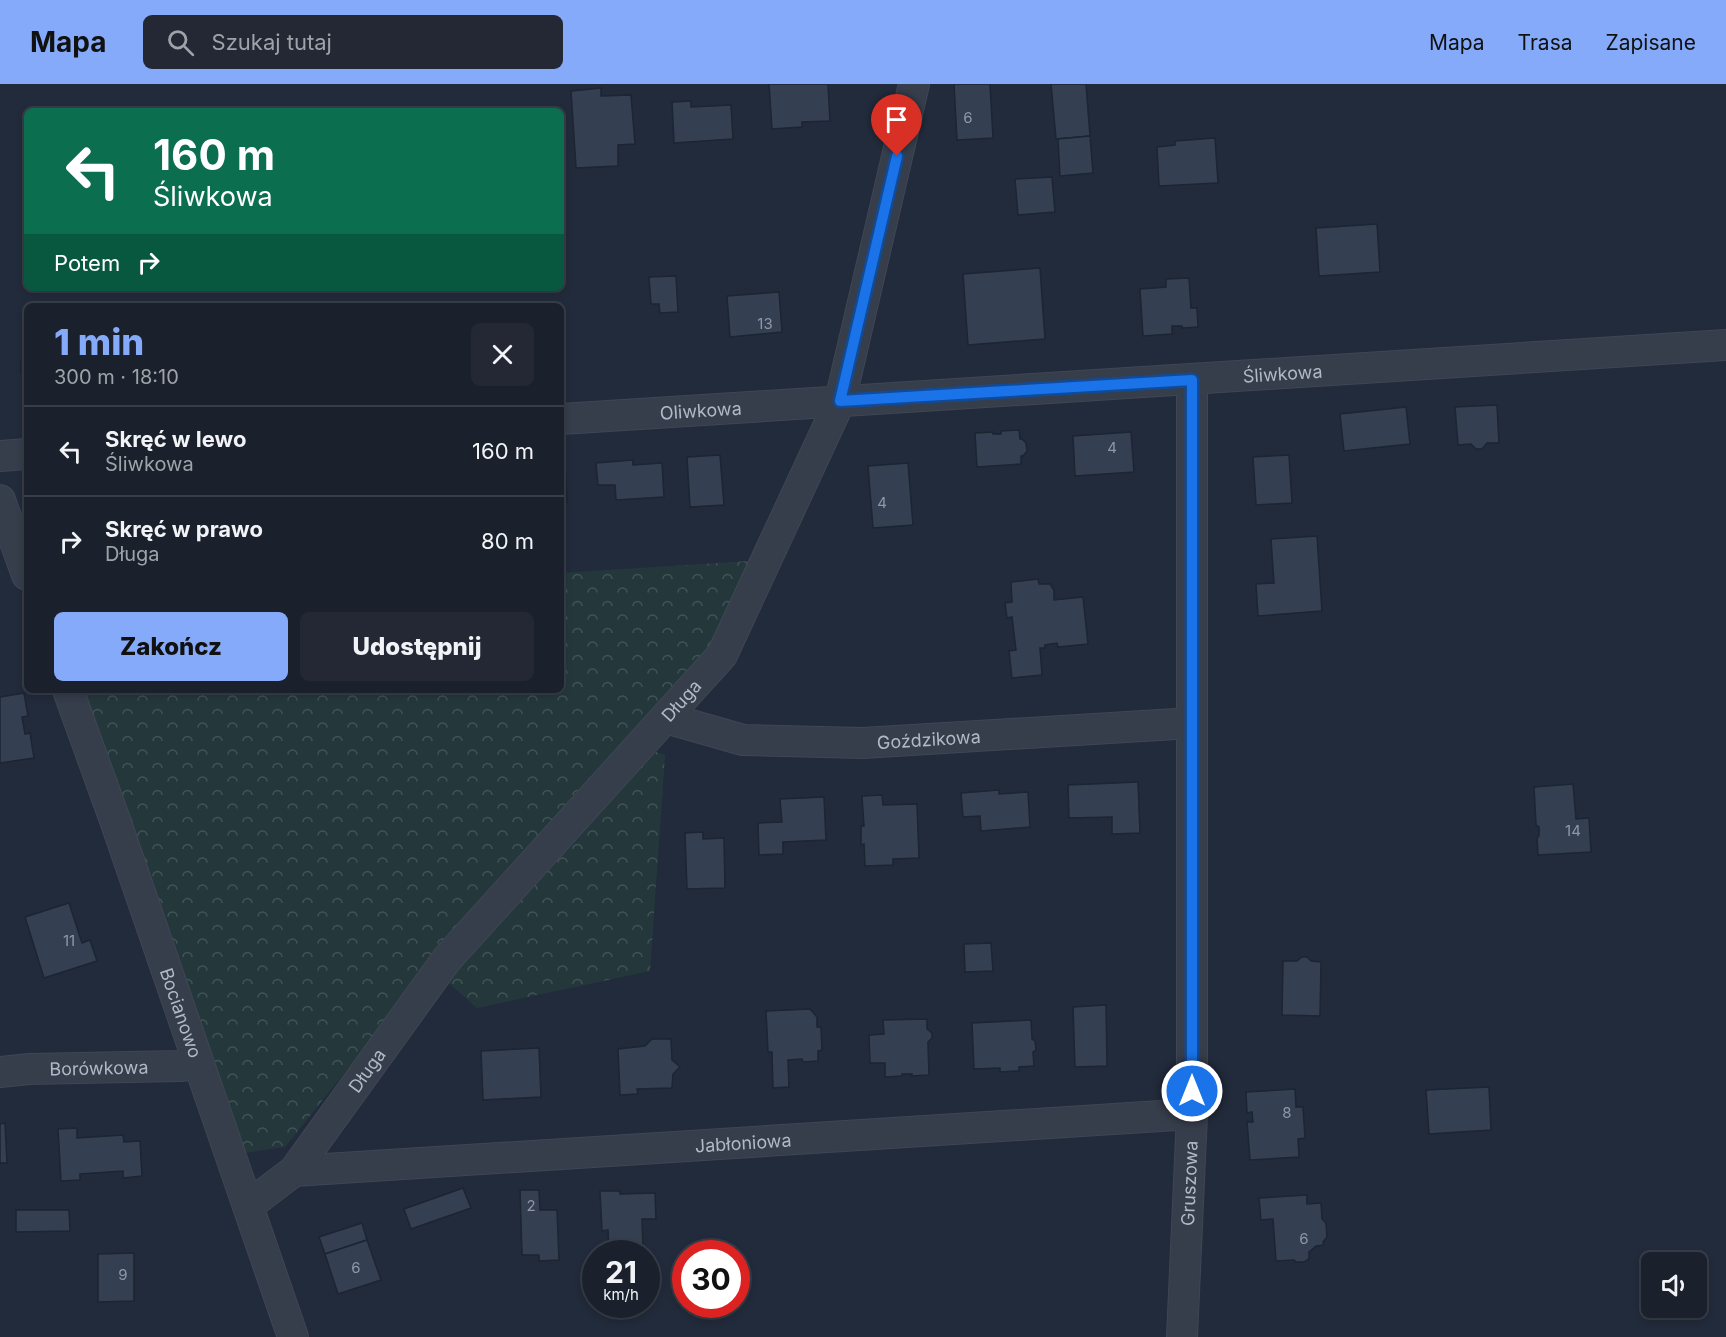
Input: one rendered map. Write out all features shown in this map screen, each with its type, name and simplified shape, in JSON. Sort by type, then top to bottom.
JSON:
[{"type":"street","name":"Długa","points":[[248,1206],[294,1171],[447,959],[722,655],[840,401],[914,84]]},
{"type":"street","name":"Śliwkowa","points":[[840,401],[1726,345]]},
{"type":"street","name":"Gruszowa","points":[[1182,1337],[1192,1114],[1192,380]]},
{"type":"street","name":"Oliwkowa","points":[[564,419],[840,401]]},
{"type":"street","points":[[0,456],[24,454]]},
{"type":"street","points":[[0,500],[24,567]]},
{"type":"street","name":"Bocianowo","points":[[69,693],[293,1337]]},
{"type":"street","name":"Goździkowa","points":[[666,718],[743,740],[863,743],[1192,723]]},
{"type":"street","name":"Borówkowa","points":[[0,1072],[29,1069],[199,1064]]},
{"type":"street","name":"Jabłoniowa","points":[[294,1171],[1192,1114]]},
{"type":"green space","points":[[749,561],[707,657],[439,955],[285,1147],[237,1154],[75,693],[564,693],[564,573]]},
{"type":"green space","points":[[650,750],[665,755],[650,971],[477,1008],[449,983],[451,969]]},
{"type":"building","points":[[769,84],[828,84],[830,121],[802,122],[802,127],[772,129]]},
{"type":"building","points":[[954,84],[990,84],[993,138],[957,140]]},
{"type":"building","points":[[1051,84],[1086,84],[1090,136],[1056,139]]},
{"type":"building","points":[[601,88],[601,96],[631,95],[635,144],[618,145],[618,166],[576,168],[571,91]]},
{"type":"building","points":[[691,101],[691,107],[731,105],[733,139],[674,143],[672,102]]},
{"type":"building","points":[[1090,136],[1093,173],[1060,176],[1058,139]]},
{"type":"building","points":[[1215,138],[1218,183],[1159,186],[1157,147],[1175,145],[1175,141]]},
{"type":"building","points":[[1052,177],[1055,212],[1018,215],[1015,179]]},
{"type":"building","points":[[1377,224],[1380,272],[1319,276],[1316,228]]},
{"type":"building","points":[[1040,268],[1045,339],[968,345],[963,274]]},
{"type":"building","points":[[676,276],[678,312],[660,313],[659,304],[651,304],[649,277]]},
{"type":"building","points":[[1189,278],[1191,308],[1197,308],[1198,327],[1172,326],[1172,334],[1143,336],[1140,289],[1166,287],[1166,279]]},
{"type":"building","points":[[779,292],[782,332],[730,337],[727,296]]},
{"type":"building","points":[[24,360],[24,372],[21,372],[21,361]]},
{"type":"building","points":[[1497,405],[1499,443],[1487,443],[1482,449],[1476,449],[1471,444],[1458,445],[1455,407]]},
{"type":"building","points":[[1406,407],[1410,444],[1344,451],[1340,414]]},
{"type":"building","points":[[1019,430],[1020,439],[1026,443],[1027,451],[1021,456],[1021,464],[977,467],[975,433],[1001,434],[1001,431]]},
{"type":"building","points":[[1131,432],[1134,472],[1075,476],[1073,436]]},
{"type":"building","points":[[720,455],[724,505],[690,507],[687,457]]},
{"type":"building","points":[[1289,455],[1292,503],[1256,505],[1253,457]]},
{"type":"building","points":[[633,460],[633,465],[662,463],[664,497],[616,500],[615,485],[598,485],[596,463]]},
{"type":"building","points":[[908,463],[913,525],[873,528],[868,466]]},
{"type":"building","points":[[564,464],[565,464],[567,502],[564,502]]},
{"type":"building","points":[[1317,536],[1322,611],[1258,616],[1256,584],[1274,583],[1271,539]]},
{"type":"building","points":[[1038,579],[1039,584],[1050,584],[1054,590],[1054,600],[1083,597],[1088,644],[1058,647],[1057,643],[1045,645],[1045,648],[1040,648],[1042,675],[1012,678],[1009,651],[1016,650],[1012,617],[1007,618],[1005,603],[1012,602],[1011,582]]},
{"type":"building","points":[[24,693],[28,716],[22,717],[25,734],[30,733],[34,758],[0,763],[0,697]]},
{"type":"building","points":[[1138,782],[1140,833],[1112,834],[1112,817],[1069,818],[1068,785]]},
{"type":"building","points":[[1573,784],[1576,819],[1589,818],[1591,852],[1538,855],[1539,827],[1536,825],[1534,787]]},
{"type":"building","points":[[999,790],[999,794],[1028,792],[1030,827],[981,831],[980,816],[963,817],[961,793]]},
{"type":"building","points":[[882,795],[883,805],[917,804],[919,858],[893,859],[893,865],[865,866],[864,844],[861,845],[861,826],[864,826],[862,796]]},
{"type":"building","points":[[824,797],[826,840],[783,842],[783,854],[759,855],[758,823],[782,822],[780,799]]},
{"type":"building","points":[[703,832],[703,839],[724,838],[725,888],[687,889],[685,833]]},
{"type":"building","points":[[69,903],[82,943],[90,940],[97,961],[44,978],[25,917]]},
{"type":"building","points":[[991,943],[993,971],[965,972],[964,944]]},
{"type":"building","points":[[1302,957],[1321,962],[1320,1016],[1282,1015],[1283,961],[1297,961]]},
{"type":"building","points":[[1106,1005],[1107,1066],[1075,1067],[1073,1007]]},
{"type":"building","points":[[810,1009],[817,1017],[817,1027],[821,1027],[822,1050],[818,1051],[818,1061],[788,1060],[789,1087],[773,1088],[772,1052],[768,1052],[766,1011]]},
{"type":"building","points":[[927,1019],[927,1029],[932,1033],[932,1038],[928,1042],[929,1075],[902,1074],[902,1076],[885,1077],[885,1063],[870,1063],[869,1035],[884,1034],[883,1020]]},
{"type":"building","points":[[1031,1020],[1032,1039],[1035,1041],[1036,1050],[1033,1052],[1034,1066],[1019,1067],[1019,1071],[1000,1072],[1000,1068],[974,1069],[972,1023]]},
{"type":"building","points":[[652,1039],[671,1039],[672,1060],[680,1067],[673,1074],[672,1088],[637,1089],[638,1094],[620,1095],[618,1049],[645,1046]]},
{"type":"building","points":[[539,1048],[541,1097],[483,1100],[481,1051]]},
{"type":"building","points":[[1489,1087],[1491,1130],[1429,1134],[1426,1090]]},
{"type":"building","points":[[1295,1089],[1296,1107],[1303,1107],[1305,1138],[1298,1139],[1299,1157],[1250,1160],[1247,1122],[1253,1122],[1252,1112],[1247,1113],[1246,1092]]},
{"type":"building","points":[[5,1123],[7,1163],[0,1163],[0,1124]]},
{"type":"building","points":[[77,1128],[77,1138],[123,1135],[124,1142],[140,1141],[142,1176],[123,1178],[123,1171],[80,1174],[80,1180],[61,1181],[58,1129]]},
{"type":"building","points":[[463,1188],[471,1208],[411,1229],[404,1209]]},
{"type":"building","points":[[520,1190],[539,1190],[540,1210],[557,1210],[559,1260],[539,1261],[539,1255],[522,1255]]},
{"type":"building","points":[[600,1191],[620,1191],[620,1194],[655,1193],[656,1219],[642,1219],[643,1240],[608,1240],[608,1230],[602,1231]]},
{"type":"building","points":[[1307,1195],[1307,1204],[1321,1203],[1327,1237],[1323,1242],[1324,1245],[1316,1246],[1309,1252],[1309,1259],[1304,1262],[1276,1261],[1273,1219],[1261,1220],[1259,1198]]},
{"type":"building","points":[[16,1210],[69,1210],[70,1231],[16,1232]]},
{"type":"building","points":[[362,1223],[367,1240],[325,1254],[319,1237]]},
{"type":"building","points":[[367,1240],[381,1280],[338,1294],[325,1254]]},
{"type":"building","points":[[134,1253],[134,1301],[98,1302],[98,1254]]},
{"type":"route","points":[[897,156],[840,401],[1192,380],[1192,1091]]}]
